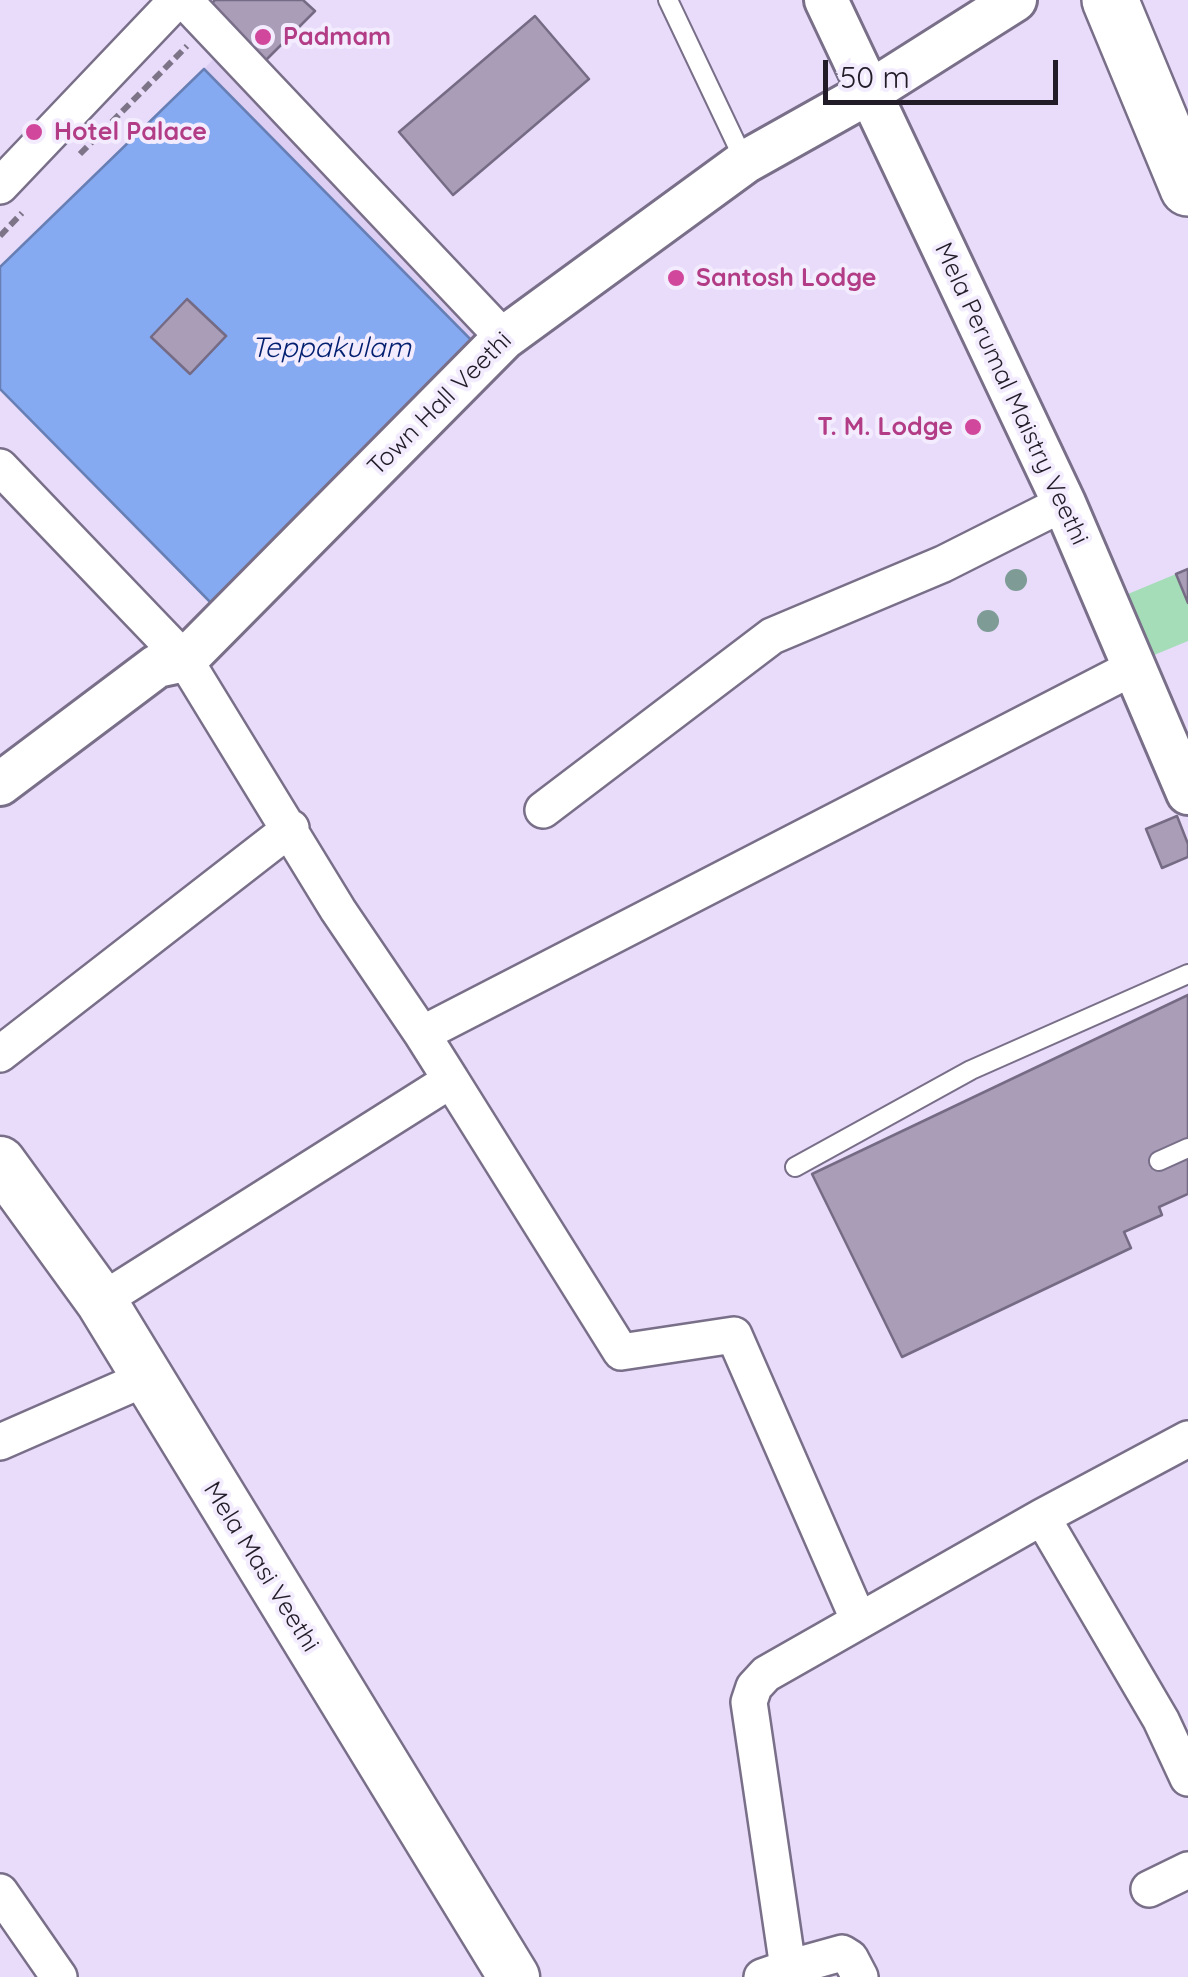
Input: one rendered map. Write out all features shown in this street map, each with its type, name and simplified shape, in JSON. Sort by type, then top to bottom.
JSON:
[{"type":"main road","points":[[1110,0],[1188,188]]},
{"type":"main road","name":"Mela Masi Veethi","points":[[0,1162],[100,1301],[514,1977]]},
{"type":"street","name":"Mela Perumal Maistry Veethi","points":[[826,0],[1064,503],[1188,793]]},
{"type":"street","name":"Town Hall Veethi","points":[[0,784],[157,666],[185,660],[504,338],[745,162],[868,93],[1015,0]]},
{"type":"street","points":[[0,186],[190,8],[504,338]]},
{"type":"street","points":[[0,467],[185,660],[338,910],[422,1034],[621,1352],[734,1334],[860,1621]]},
{"type":"street","points":[[543,810],[772,636],[943,564],[1064,503]]},
{"type":"street","points":[[422,1034],[1136,666]]},
{"type":"street","points":[[0,1054],[290,828]]},
{"type":"street","points":[[100,1301],[451,1080]]},
{"type":"street","points":[[0,1442],[144,1378]]},
{"type":"street","points":[[860,1977],[850,1958],[842,1954],[827,1954],[775,1972],[750,1702],[754,1687],[766,1674],[1042,1516],[1188,1439]]},
{"type":"street","points":[[1042,1516],[1161,1720],[1188,1778]]},
{"type":"street","points":[[1149,1889],[1188,1870]]},
{"type":"street","points":[[0,1892],[60,1977]]},
{"type":"lane","points":[[668,0],[745,162]]},
{"type":"lane","points":[[795,1167],[971,1070],[1188,974]]},
{"type":"lane","points":[[1159,1161],[1188,1148]]},
{"type":"path","points":[[70,165],[190,8]]},
{"type":"path","points":[[0,236],[28,208]]},
{"type":"shaded area","points":[[216,56],[493,337],[480,349],[204,69]]},
{"type":"green space","points":[[1176,574],[1188,603],[1188,641],[1142,660],[1116,599]]},
{"type":"water","name":"Teppakulam","points":[[204,69],[480,349],[216,608],[0,389],[0,267]],"holes":[[[187,300],[226,336],[191,373]]]},
{"type":"building","name":"Padmam","points":[[215,0],[303,0],[315,11],[263,63],[207,8]]},
{"type":"building","points":[[535,16],[589,79],[453,195],[399,132]]},
{"type":"building","points":[[187,299],[226,336],[190,374],[151,337]]},
{"type":"building","points":[[1188,569],[1188,603],[1176,574]]},
{"type":"building","points":[[1177,816],[1188,844],[1188,857],[1162,868],[1146,829]]},
{"type":"building","points":[[1188,995],[1188,1194],[1159,1207],[1162,1215],[1124,1232],[1131,1248],[902,1357],[812,1174]]},
{"type":"place","name":"Padmam","points":[[263,37]]},
{"type":"place","name":"Hotel Palace","points":[[34,132]]},
{"type":"place","name":"Santosh Lodge","points":[[676,278]]},
{"type":"place","name":"T. M. Lodge","points":[[973,427]]}]
